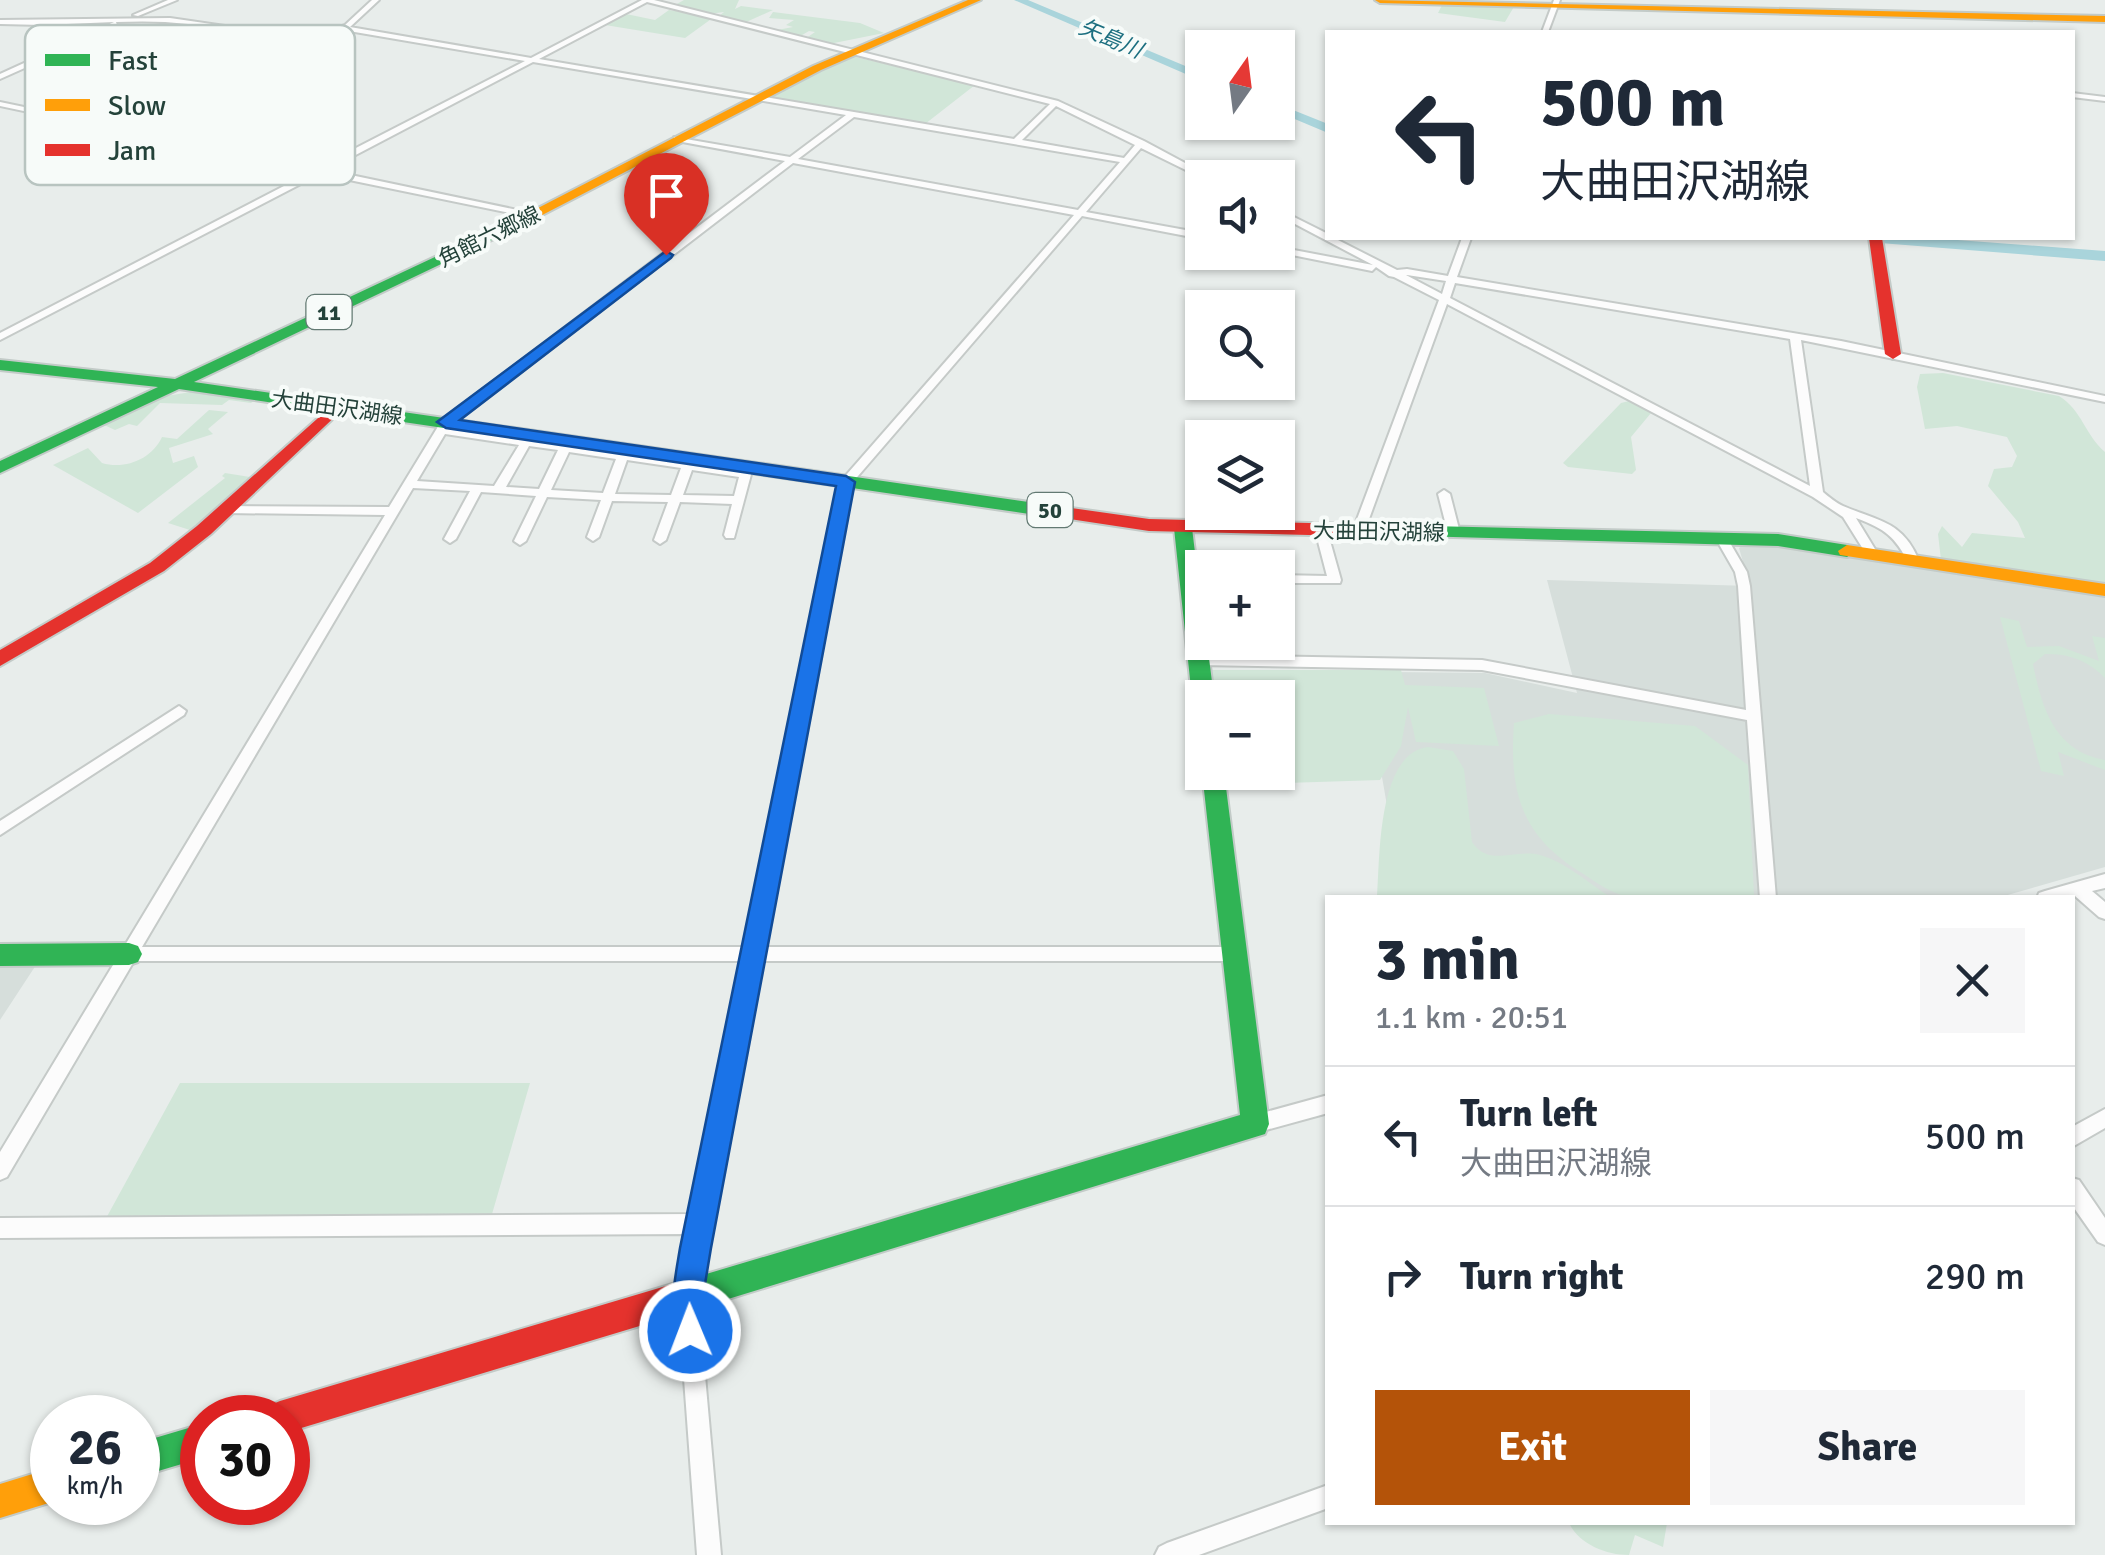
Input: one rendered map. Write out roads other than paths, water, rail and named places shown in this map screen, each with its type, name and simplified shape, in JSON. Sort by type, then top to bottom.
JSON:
[{"type":"main road","name":"角館六郷線","points":[[0,468],[532,216],[755,98],[849,53],[976,0]]},
{"type":"main road","points":[[1380,0],[2105,19]]},
{"type":"main road","points":[[1875,240],[1893,354]]},
{"type":"main road","name":"大曲田沢湖線","points":[[0,365],[177,384],[746,470],[1183,528],[1778,540],[2105,590]]},
{"type":"main road","points":[[0,659],[157,567],[336,407]]},
{"type":"main road","points":[[1183,528],[1189,550]]},
{"type":"main road","points":[[1199,660],[1202,680]]},
{"type":"main road","points":[[310,1409],[1255,1124],[1214,790]]},
{"type":"main road","points":[[0,954],[129,954]]},
{"type":"main road","points":[[0,1500],[30,1491]]},
{"type":"street","points":[[112,25],[174,0]]},
{"type":"street","points":[[346,25],[376,0]]},
{"type":"street","points":[[355,153],[647,0],[1055,103],[1185,166]]},
{"type":"street","points":[[1545,30],[1556,2]]},
{"type":"street","points":[[58,25],[127,18],[212,25]]},
{"type":"street","points":[[0,22],[36,25]]},
{"type":"street","points":[[355,30],[1124,160]]},
{"type":"street","points":[[0,77],[25,66]]},
{"type":"street","points":[[2075,94],[2105,99]]},
{"type":"street","points":[[1016,142],[1055,103]]},
{"type":"street","points":[[0,104],[25,109]]},
{"type":"street","points":[[0,1170],[443,426],[851,114]]},
{"type":"street","points":[[677,139],[1185,233]]},
{"type":"street","points":[[709,1555],[688,1296],[846,482],[1141,143]]},
{"type":"street","points":[[355,179],[532,216]]},
{"type":"street","points":[[0,337],[294,185]]},
{"type":"street","points":[[1295,221],[1325,237]]},
{"type":"street","points":[[1330,240],[1817,494],[1848,515],[1872,554]]},
{"type":"street","points":[[1359,530],[1466,240]]},
{"type":"street","points":[[1295,253],[1893,354],[2100,398]]},
{"type":"street","points":[[1795,337],[1817,494]]},
{"type":"street","points":[[443,426],[565,448],[746,470],[730,534]]},
{"type":"street","points":[[498,490],[526,442]]},
{"type":"street","points":[[520,542],[565,448]]},
{"type":"street","points":[[593,537],[623,456]]},
{"type":"street","points":[[660,540],[688,465]]},
{"type":"street","points":[[410,484],[544,494],[738,500]]},
{"type":"street","points":[[450,539],[477,489]]},
{"type":"street","points":[[1444,494],[1454,532]]},
{"type":"street","points":[[1833,505],[1899,534],[1906,541],[1912,561]]},
{"type":"street","points":[[226,509],[394,511]]},
{"type":"street","points":[[1295,579],[1335,580],[1321,530]]},
{"type":"street","points":[[1722,539],[1742,572],[1744,586],[1768,895]]},
{"type":"street","points":[[1199,660],[1482,666],[1753,716]]},
{"type":"street","points":[[0,829],[179,710]]},
{"type":"street","points":[[2055,895],[2105,880]]},
{"type":"street","points":[[2078,889],[2105,912]]},
{"type":"street","points":[[129,954],[1235,954]]},
{"type":"street","points":[[1255,1124],[1325,1105]]},
{"type":"street","points":[[2075,1136],[2105,1118]]},
{"type":"street","points":[[2081,1216],[2105,1234]]},
{"type":"street","points":[[0,1228],[701,1224]]},
{"type":"street","points":[[1167,1555],[1325,1497]]},
{"type":"waterway","name":"矢島川","points":[[1019,0],[1185,70]]},
{"type":"waterway","name":"矢島川","points":[[1295,115],[1325,128]]},
{"type":"waterway","name":"矢島川","points":[[1905,240],[2105,256]]}]
